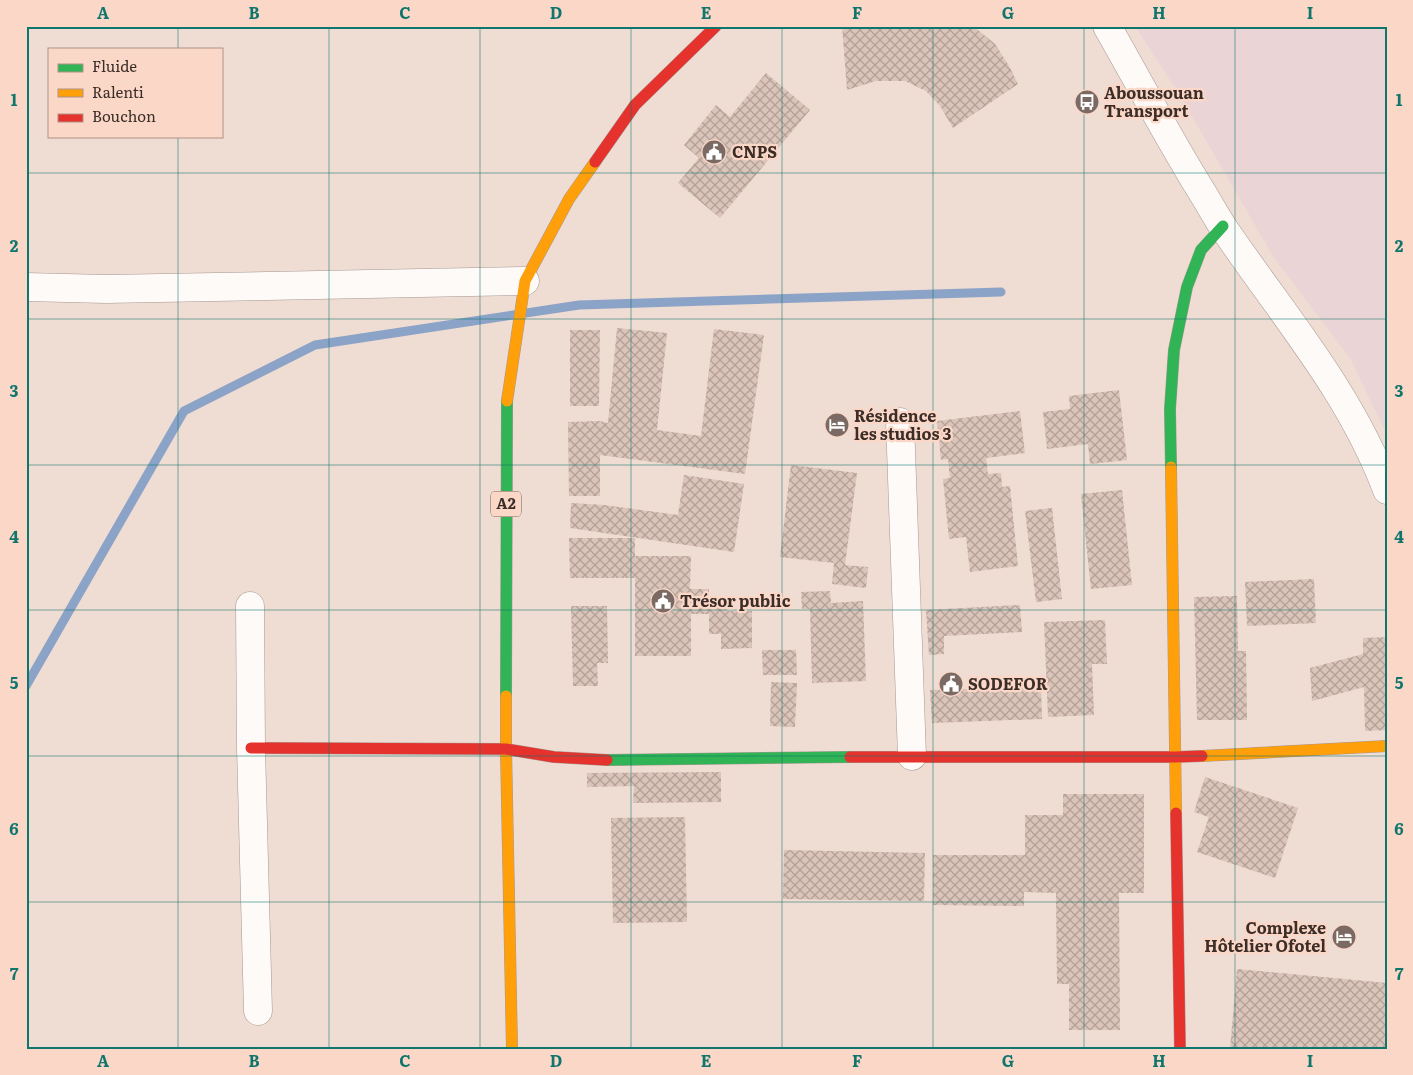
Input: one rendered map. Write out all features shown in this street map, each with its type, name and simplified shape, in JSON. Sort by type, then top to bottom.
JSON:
[{"type":"street","name":"A2","points":[[512,1049],[506,749],[507,398],[525,282],[569,199],[635,105],[716,26]]},
{"type":"street","points":[[1107,26],[1169,138],[1223,226],[1339,391],[1378,467],[1387,490]]},
{"type":"street","points":[[1180,1049],[1170,409],[1174,350],[1187,286],[1201,250],[1223,226]]},
{"type":"street","points":[[26,287],[106,289],[525,282]]},
{"type":"street","points":[[900,422],[912,756]]},
{"type":"street","points":[[250,606],[251,748],[258,1011]]},
{"type":"street","points":[[251,748],[506,749],[554,757],[599,760],[912,756],[1175,756],[1387,746]]},
{"type":"shaded area","points":[[1135,26],[1387,26],[1387,435],[1350,358],[1274,258],[1179,94]]},
{"type":"building","points":[[842,26],[973,26],[995,44],[1018,84],[953,128],[940,106],[926,91],[905,81],[876,81],[847,90]]},
{"type":"building","points":[[766,73],[810,110],[720,218],[678,183],[699,158],[684,145],[716,105],[730,117]]},
{"type":"building","points":[[617,328],[667,333],[657,430],[701,436],[714,329],[764,335],[745,474],[600,455],[600,496],[569,496],[568,422],[599,421],[608,423]]},
{"type":"building","points":[[570,330],[600,330],[599,406],[570,406]]},
{"type":"building","points":[[1119,390],[1127,460],[1090,464],[1088,444],[1047,449],[1043,412],[1070,409],[1069,396]]},
{"type":"building","points":[[1020,411],[1025,453],[986,458],[988,474],[1001,473],[1002,487],[1010,486],[1018,566],[970,572],[966,537],[949,539],[943,479],[950,478],[948,459],[941,460],[937,421]]},
{"type":"building","points":[[791,465],[857,473],[845,565],[868,567],[866,588],[832,584],[834,563],[780,557]]},
{"type":"building","points":[[684,475],[744,484],[734,552],[570,528],[571,503],[604,505],[678,515]]},
{"type":"building","points":[[1122,490],[1132,585],[1091,589],[1081,494]]},
{"type":"building","points":[[1052,508],[1062,599],[1036,602],[1025,511]]},
{"type":"building","points":[[569,538],[635,538],[635,556],[691,556],[690,589],[709,589],[709,602],[727,602],[727,611],[752,611],[752,648],[721,649],[721,634],[709,634],[709,614],[691,614],[691,656],[635,656],[635,578],[570,578]]},
{"type":"building","points":[[1314,579],[1316,623],[1247,626],[1245,582]]},
{"type":"building","points":[[830,591],[831,603],[863,601],[866,681],[812,683],[810,609],[802,609],[801,592]]},
{"type":"building","points":[[1237,596],[1238,651],[1246,651],[1247,720],[1197,720],[1194,597]]},
{"type":"building","points":[[1020,605],[1022,632],[944,636],[944,654],[929,655],[926,610]]},
{"type":"building","points":[[571,606],[607,606],[608,663],[597,663],[598,686],[573,686]]},
{"type":"building","points":[[1105,620],[1107,664],[1092,664],[1094,715],[1048,717],[1044,622]]},
{"type":"building","points":[[1387,637],[1387,730],[1365,731],[1364,687],[1312,701],[1310,668],[1363,654],[1363,638]]},
{"type":"building","points":[[762,650],[796,650],[797,675],[763,675]]},
{"type":"building","points":[[771,682],[797,683],[795,727],[770,726]]},
{"type":"building","points":[[1041,687],[1042,719],[932,723],[930,690]]},
{"type":"building","points":[[721,772],[721,802],[633,803],[634,786],[587,787],[587,773]]},
{"type":"building","points":[[1205,777],[1298,808],[1275,878],[1197,852],[1209,817],[1194,812]]},
{"type":"building","points":[[1063,794],[1144,794],[1144,893],[1119,893],[1120,1030],[1069,1030],[1069,984],[1057,984],[1056,893],[1024,892],[1024,906],[933,905],[933,855],[1025,855],[1025,815],[1063,815]]},
{"type":"building","points":[[685,817],[687,922],[613,923],[611,818]]},
{"type":"building","points":[[784,850],[925,853],[924,901],[783,899]]},
{"type":"building","points":[[1237,969],[1387,983],[1386,1049],[1230,1049]]},
{"type":"waterway","points":[[26,686],[184,411],[315,345],[579,305],[1001,292]]},
{"type":"traffic: fast","points":[[1171,467],[1170,409],[1174,350],[1187,287],[1201,250],[1223,226]]},
{"type":"traffic: fast","points":[[506,696],[507,401]]},
{"type":"traffic: fast","points":[[607,760],[850,757]]},
{"type":"traffic: slow","points":[[507,401],[525,281],[569,199],[595,162]]},
{"type":"traffic: slow","points":[[1171,467],[1176,813]]},
{"type":"traffic: slow","points":[[506,696],[512,1049]]},
{"type":"traffic: slow","points":[[1202,756],[1387,746]]},
{"type":"traffic: jam","points":[[595,162],[635,105],[716,26]]},
{"type":"traffic: jam","points":[[251,748],[506,749],[554,757],[607,760]]},
{"type":"traffic: jam","points":[[850,757],[1202,756]]},
{"type":"traffic: jam","points":[[1176,813],[1180,1049]]},
{"type":"place","name":"Aboussouan Transport","points":[[1087,102]]},
{"type":"place","name":"CNPS","points":[[714,152]]},
{"type":"place","name":"Résidence les studios 3","points":[[837,425]]},
{"type":"place","name":"Trésor public","points":[[663,601]]},
{"type":"place","name":"SODEFOR","points":[[951,684]]},
{"type":"place","name":"Complexe Hôtelier Ofotel","points":[[1344,937]]}]
